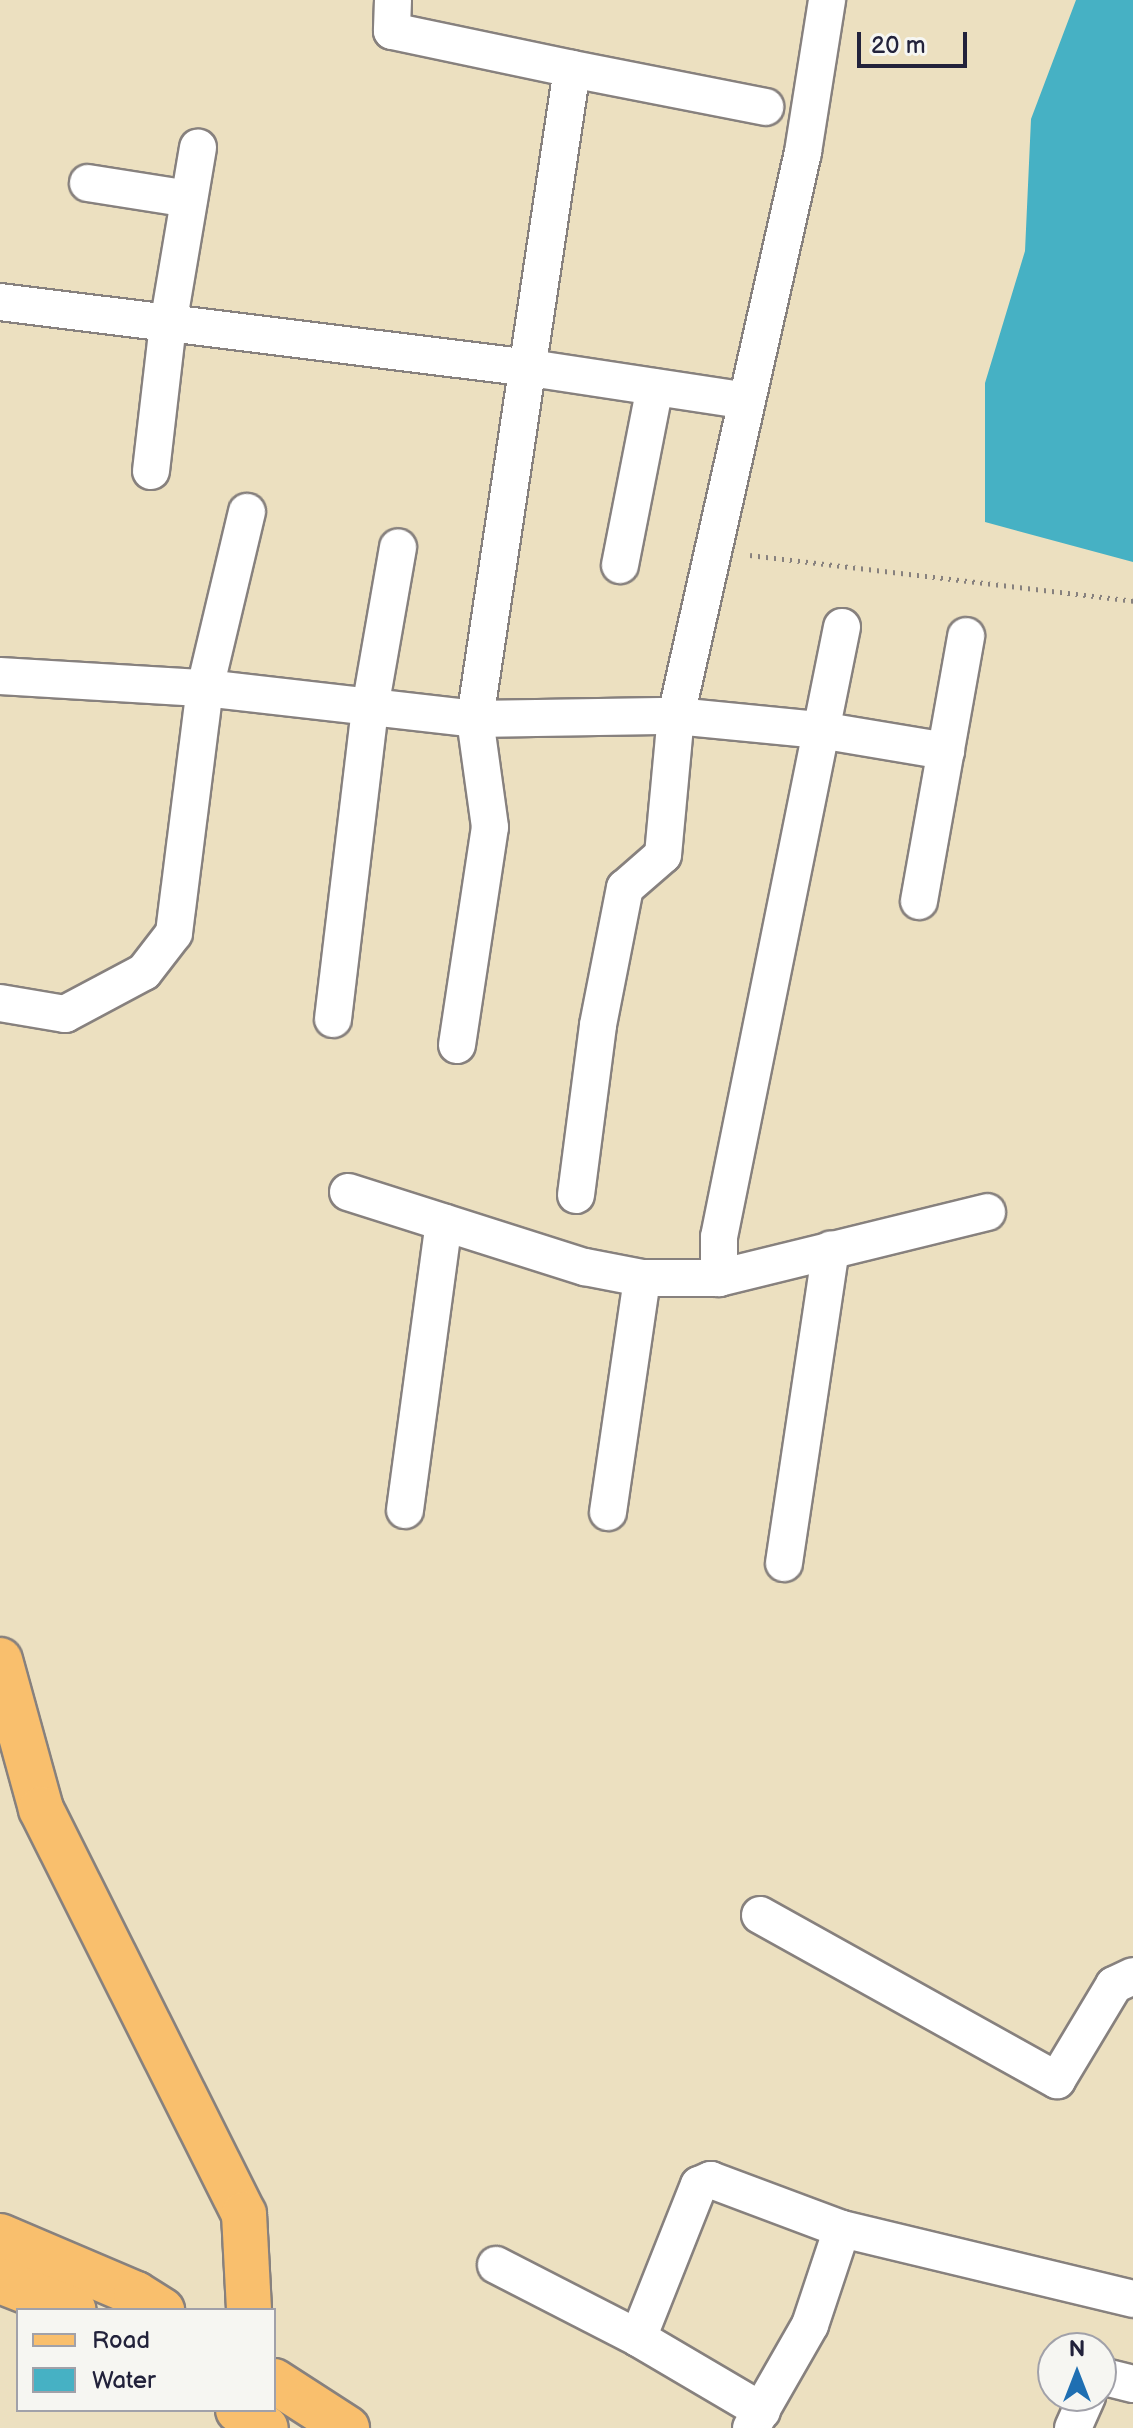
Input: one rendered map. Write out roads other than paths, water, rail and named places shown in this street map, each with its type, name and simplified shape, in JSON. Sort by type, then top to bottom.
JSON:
[{"type":"main road","points":[[0,1660],[41,1809],[244,2214],[249,2308]]},
{"type":"main road","points":[[0,2236],[136,2294],[159,2308]]},
{"type":"main road","points":[[0,2281],[69,2308]]},
{"type":"main road","points":[[276,2382],[347,2428]]},
{"type":"street","points":[[393,0],[392,31],[765,107]]},
{"type":"street","points":[[576,1195],[598,1025],[625,888],[663,855],[676,716],[803,152],[827,0]]},
{"type":"street","points":[[457,1045],[490,827],[475,719],[530,368],[572,69]]},
{"type":"street","points":[[151,471],[168,325],[198,148]]},
{"type":"street","points":[[88,183],[189,199]]},
{"type":"street","points":[[0,302],[530,368],[747,401]]},
{"type":"street","points":[[620,565],[655,387]]},
{"type":"street","points":[[0,1003],[65,1014],[144,972],[174,933],[205,688],[247,512]]},
{"type":"street","points":[[333,1019],[370,708],[398,547]]},
{"type":"street","points":[[719,1278],[719,1237],[842,627]]},
{"type":"street","points":[[919,901],[966,636]]},
{"type":"street","points":[[0,676],[205,688],[475,719],[676,716],[820,730],[946,751]]},
{"type":"street","points":[[348,1192],[585,1267],[642,1278],[719,1278],[987,1212]]},
{"type":"street","points":[[405,1510],[444,1223]]},
{"type":"street","points":[[784,1563],[831,1250]]},
{"type":"street","points":[[608,1512],[642,1278]]},
{"type":"street","points":[[760,1915],[1057,2080],[1114,1985],[1133,1976]]},
{"type":"street","points":[[638,2338],[699,2185],[711,2180],[842,2229],[1133,2299]]},
{"type":"street","points":[[496,2265],[638,2338],[756,2419],[810,2325],[842,2229]]},
{"type":"water","points":[[1076,0],[1133,0],[1133,562],[985,522],[985,383],[1025,251],[1031,119]]}]
